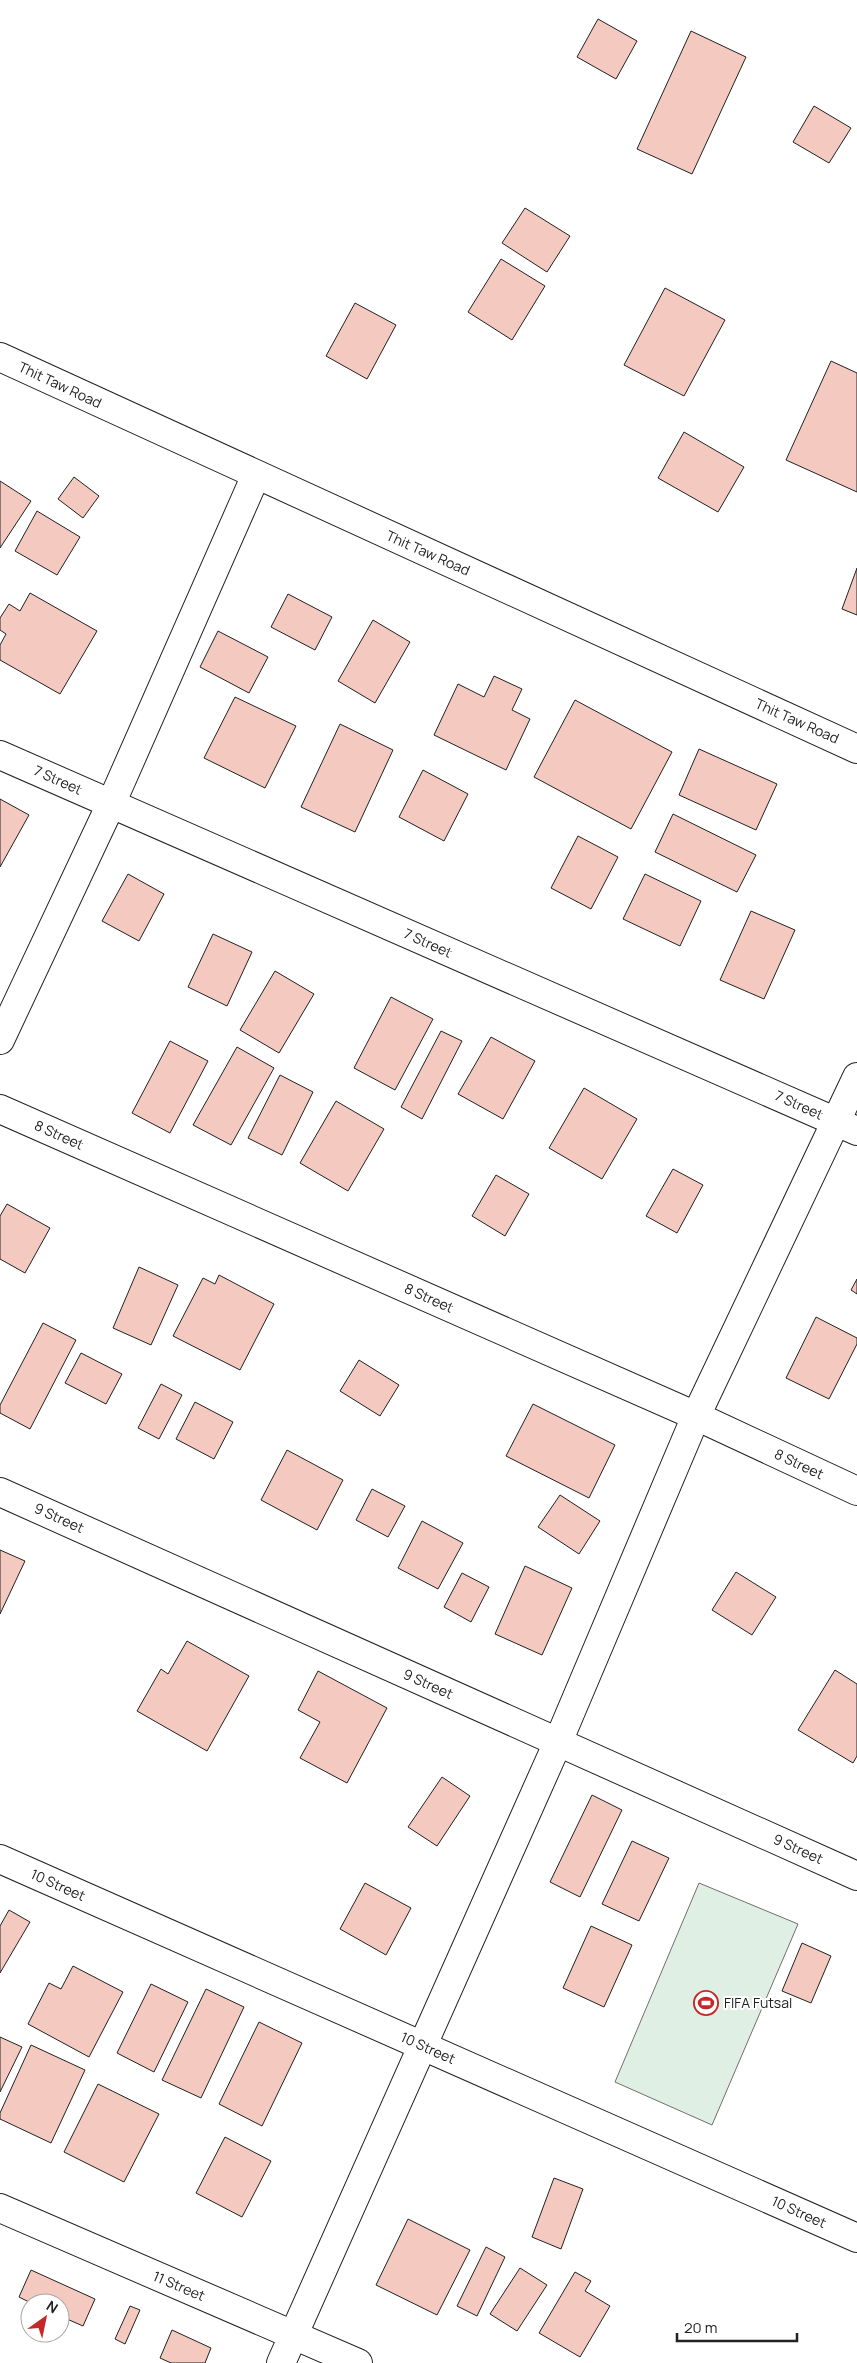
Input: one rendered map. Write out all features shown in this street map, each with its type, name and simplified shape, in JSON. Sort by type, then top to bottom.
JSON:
[{"type":"street","name":"Thit Taw Road","points":[[0,357],[857,749]]},
{"type":"street","points":[[0,1040],[111,804],[256,475]]},
{"type":"street","name":"7 Street","points":[[0,754],[847,1126]]},
{"type":"street","points":[[281,2363],[558,1742],[696,1416],[847,1126],[857,1077]]},
{"type":"street","name":"8 Street","points":[[0,1109],[696,1416],[857,1491]]},
{"type":"street","name":"9 Street","points":[[0,1492],[857,1876]]},
{"type":"street","name":"10 Street","points":[[0,1859],[857,2238]]},
{"type":"street","name":"11 Street","points":[[0,2208],[358,2363]]},
{"type":"green space","name":"FIFA Futsal","points":[[699,1883],[798,1924],[712,2125],[615,2082]]},
{"type":"building","points":[[598,19],[637,41],[616,79],[577,57]]},
{"type":"building","points":[[691,31],[746,57],[692,174],[637,149]]},
{"type":"building","points":[[814,106],[851,128],[829,163],[793,142]]},
{"type":"building","points":[[525,208],[570,236],[547,272],[502,243]]},
{"type":"building","points":[[501,259],[545,286],[512,340],[468,312]]},
{"type":"building","points":[[665,288],[725,320],[684,396],[624,365]]},
{"type":"building","points":[[355,303],[396,325],[367,379],[326,356]]},
{"type":"building","points":[[831,361],[857,373],[857,492],[786,460]]},
{"type":"building","points":[[684,432],[744,467],[718,512],[658,478]]},
{"type":"building","points":[[74,477],[99,496],[83,518],[58,499]]},
{"type":"building","points":[[0,481],[31,501],[0,548]]},
{"type":"building","points":[[37,511],[80,537],[57,575],[15,551]]},
{"type":"building","points":[[857,568],[857,615],[842,609]]},
{"type":"building","points":[[30,593],[97,631],[60,694],[0,660],[0,645],[6,634],[0,630],[0,618],[9,604],[20,611]]},
{"type":"building","points":[[288,594],[332,617],[315,650],[271,627]]},
{"type":"building","points":[[373,620],[410,642],[375,703],[338,681]]},
{"type":"building","points":[[218,631],[268,657],[249,693],[200,667]]},
{"type":"building","points":[[494,676],[522,689],[512,710],[530,719],[506,770],[434,735],[458,684],[484,697]]},
{"type":"building","points":[[235,697],[296,726],[265,788],[204,758]]},
{"type":"building","points":[[575,700],[672,752],[631,829],[534,777]]},
{"type":"building","points":[[340,724],[393,750],[355,832],[301,807]]},
{"type":"building","points":[[699,749],[777,784],[756,830],[679,795]]},
{"type":"building","points":[[423,770],[468,794],[444,841],[399,817]]},
{"type":"building","points":[[0,799],[29,815],[0,867]]},
{"type":"building","points":[[673,814],[756,855],[737,892],[655,852]]},
{"type":"building","points":[[578,836],[618,857],[591,909],[551,888]]},
{"type":"building","points":[[128,874],[164,894],[139,941],[102,921]]},
{"type":"building","points":[[645,874],[701,901],[680,946],[623,919]]},
{"type":"building","points":[[751,911],[795,930],[764,999],[720,980]]},
{"type":"building","points":[[213,934],[252,952],[227,1006],[188,987]]},
{"type":"building","points":[[275,971],[314,994],[279,1053],[240,1030]]},
{"type":"building","points":[[391,997],[433,1019],[395,1090],[354,1068]]},
{"type":"building","points":[[441,1031],[462,1041],[422,1119],[401,1107]]},
{"type":"building","points":[[491,1037],[535,1061],[503,1119],[458,1094]]},
{"type":"building","points":[[170,1041],[208,1061],[170,1133],[132,1113]]},
{"type":"building","points":[[237,1047],[274,1068],[231,1145],[193,1125]]},
{"type":"building","points":[[280,1075],[313,1092],[282,1155],[248,1138]]},
{"type":"building","points":[[584,1088],[637,1119],[602,1179],[549,1148]]},
{"type":"building","points":[[336,1101],[384,1129],[348,1191],[300,1163]]},
{"type":"building","points":[[673,1169],[703,1185],[677,1233],[646,1216]]},
{"type":"building","points":[[496,1175],[529,1194],[505,1236],[472,1216]]},
{"type":"building","points":[[7,1204],[50,1228],[25,1273],[0,1259],[0,1216]]},
{"type":"building","points":[[139,1267],[178,1285],[151,1345],[113,1328]]},
{"type":"building","points":[[219,1275],[274,1304],[240,1370],[173,1336],[203,1278],[215,1284]]},
{"type":"building","points":[[857,1279],[857,1294],[851,1290]]},
{"type":"building","points":[[816,1317],[857,1338],[857,1344],[829,1399],[786,1378]]},
{"type":"building","points":[[43,1323],[76,1340],[30,1429],[0,1413],[0,1405]]},
{"type":"building","points":[[81,1353],[122,1374],[106,1404],[65,1383]]},
{"type":"building","points":[[359,1360],[399,1385],[380,1416],[340,1391]]},
{"type":"building","points":[[161,1384],[182,1395],[159,1439],[138,1428]]},
{"type":"building","points":[[195,1402],[233,1422],[214,1459],[176,1439]]},
{"type":"building","points":[[533,1404],[615,1445],[589,1498],[506,1456]]},
{"type":"building","points":[[287,1450],[343,1480],[317,1530],[261,1500]]},
{"type":"building","points":[[372,1489],[405,1506],[388,1537],[356,1520]]},
{"type":"building","points":[[560,1495],[600,1521],[579,1554],[538,1527]]},
{"type":"building","points":[[422,1521],[463,1543],[438,1589],[398,1568]]},
{"type":"building","points":[[0,1550],[25,1561],[0,1614]]},
{"type":"building","points":[[525,1566],[572,1588],[542,1655],[495,1634]]},
{"type":"building","points":[[736,1572],[776,1597],[752,1635],[712,1610]]},
{"type":"building","points":[[462,1573],[489,1587],[471,1622],[444,1607]]},
{"type":"building","points":[[187,1641],[249,1676],[207,1751],[137,1711],[161,1669],[168,1674]]},
{"type":"building","points":[[835,1670],[857,1684],[857,1756],[853,1763],[798,1730]]},
{"type":"building","points":[[318,1671],[387,1708],[347,1783],[300,1758],[320,1722],[298,1710]]},
{"type":"building","points":[[442,1777],[470,1796],[437,1846],[408,1827]]},
{"type":"building","points":[[592,1795],[622,1810],[580,1897],[550,1882]]},
{"type":"building","points":[[632,1841],[669,1858],[639,1921],[602,1904]]},
{"type":"building","points":[[365,1883],[411,1908],[386,1955],[340,1929]]},
{"type":"building","points":[[9,1910],[30,1922],[0,1973],[0,1926]]},
{"type":"building","points":[[591,1926],[632,1945],[604,2007],[563,1988]]},
{"type":"building","points":[[802,1943],[831,1956],[811,2003],[782,1991]]},
{"type":"building","points":[[73,1966],[123,1992],[89,2057],[28,2024],[49,1983],[61,1989]]},
{"type":"building","points":[[151,1984],[188,2002],[154,2072],[117,2053]]},
{"type":"building","points":[[206,1989],[244,2007],[201,2098],[162,2080]]},
{"type":"building","points":[[259,2022],[302,2043],[262,2126],[219,2104]]},
{"type":"building","points":[[0,2037],[22,2047],[0,2092]]},
{"type":"building","points":[[31,2045],[85,2070],[51,2143],[0,2119],[0,2113]]},
{"type":"building","points":[[98,2084],[159,2114],[124,2182],[64,2152]]},
{"type":"building","points":[[225,2137],[271,2161],[242,2217],[196,2193]]},
{"type":"building","points":[[554,2178],[583,2189],[561,2249],[532,2237]]},
{"type":"building","points":[[408,2219],[470,2250],[437,2315],[376,2285]]},
{"type":"building","points":[[486,2247],[505,2257],[477,2316],[457,2306]]},
{"type":"building","points":[[520,2268],[547,2285],[517,2331],[490,2314]]},
{"type":"building","points":[[31,2270],[95,2299],[83,2326],[70,2320],[70,2293],[21,2293]]},
{"type":"building","points":[[575,2272],[591,2281],[585,2291],[610,2306],[580,2357],[539,2333]]},
{"type":"building","points":[[130,2306],[140,2310],[125,2344],[115,2339]]},
{"type":"building","points":[[172,2330],[211,2348],[205,2363],[171,2363],[160,2358]]},
{"type":"place","name":"FIFA Futsal","points":[[706,2003]]}]
